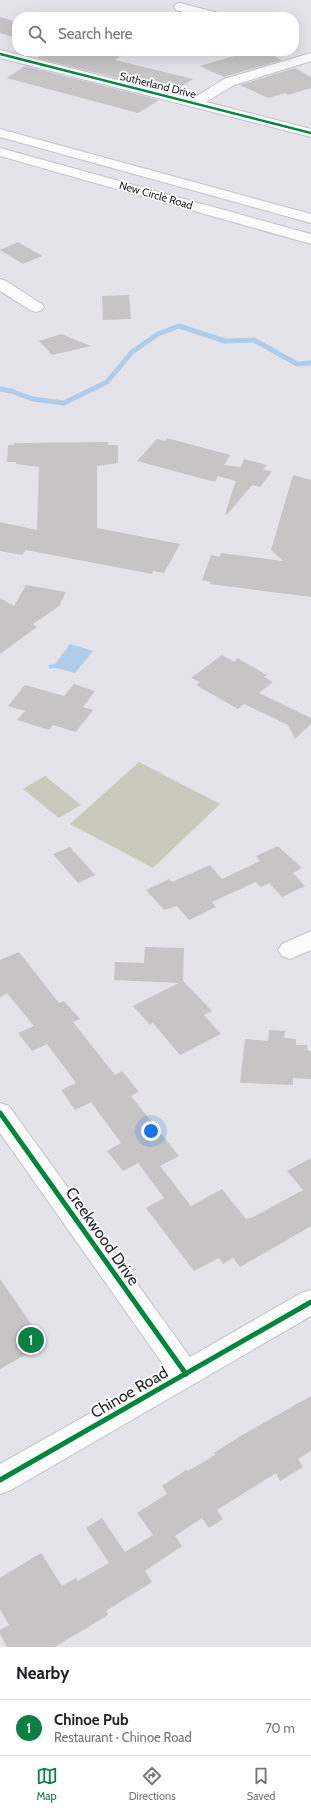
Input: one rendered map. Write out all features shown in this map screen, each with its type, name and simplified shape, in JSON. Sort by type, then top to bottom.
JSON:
[{"type":"main road","points":[[180,8],[197,12]]},
{"type":"main road","name":"Sutherland Drive","points":[[0,54],[311,133]]},
{"type":"main road","points":[[195,103],[229,82],[299,56]]},
{"type":"main road","name":"New Circle Road","points":[[0,133],[311,219]]},
{"type":"main road","name":"New Circle Road","points":[[0,152],[311,239]]},
{"type":"main road","points":[[0,284],[36,306]]},
{"type":"main road","points":[[290,950],[311,940]]},
{"type":"main road","name":"Creekwood Drive","points":[[0,1113],[186,1374]]},
{"type":"main road","name":"Chinoe Road","points":[[0,1480],[311,1302]]},
{"type":"shaded area","points":[[139,762],[220,804],[153,868],[70,824]]},
{"type":"shaded area","points":[[45,776],[81,805],[59,818],[23,789]]},
{"type":"water","points":[[70,644],[93,651],[75,673],[56,668],[50,669],[48,665],[55,664]]},
{"type":"building","points":[[0,17],[12,21],[12,37],[0,33]]},
{"type":"building","points":[[40,56],[116,56],[120,57],[115,60],[193,79],[172,92],[37,58]]},
{"type":"building","points":[[234,56],[274,56],[282,60],[224,77],[200,66]]},
{"type":"building","points":[[25,66],[159,100],[138,113],[7,78]]},
{"type":"building","points":[[295,68],[311,77],[311,88],[288,95],[285,93],[268,98],[240,85]]},
{"type":"building","points":[[18,242],[42,256],[23,264],[0,250]]},
{"type":"building","points":[[129,295],[131,319],[103,320],[102,296]]},
{"type":"building","points":[[61,334],[91,346],[52,355],[39,341]]},
{"type":"building","points":[[167,438],[230,455],[224,465],[241,467],[244,459],[267,465],[263,470],[272,471],[260,487],[252,485],[227,515],[225,514],[236,481],[218,476],[215,482],[137,461],[157,439],[165,441]]},
{"type":"building","points":[[108,442],[108,445],[118,445],[118,463],[97,466],[97,528],[180,544],[164,573],[153,571],[152,574],[26,550],[22,555],[0,551],[0,522],[37,530],[39,467],[16,464],[16,462],[7,462],[8,445],[14,445],[14,443]]},
{"type":"building","points":[[293,475],[311,480],[311,597],[210,584],[211,582],[202,580],[211,555],[220,557],[221,553],[283,561],[271,550]]},
{"type":"building","points":[[26,585],[66,592],[59,606],[33,624],[37,627],[0,654],[0,598],[14,606]]},
{"type":"building","points":[[222,655],[235,662],[237,658],[267,675],[264,677],[273,682],[259,693],[311,718],[311,724],[295,739],[288,725],[244,704],[238,709],[196,685],[200,682],[191,678]]},
{"type":"building","points":[[74,684],[95,691],[83,707],[93,710],[76,732],[53,725],[49,730],[17,720],[25,711],[8,706],[25,685],[64,696]]},
{"type":"building","points":[[278,846],[302,868],[293,873],[305,886],[282,897],[269,883],[261,887],[256,882],[212,902],[216,907],[189,920],[177,906],[164,910],[146,890],[169,879],[172,882],[210,865],[222,879],[260,861],[256,856]]},
{"type":"building","points":[[70,847],[95,875],[78,883],[53,854]]},
{"type":"building","points":[[145,947],[184,948],[183,981],[212,1011],[204,1015],[221,1034],[180,1055],[153,1023],[150,1025],[133,1006],[179,983],[114,980],[115,962],[144,963]]},
{"type":"building","points":[[19,952],[59,1003],[64,1001],[80,1019],[73,1022],[115,1075],[122,1071],[139,1092],[131,1096],[179,1156],[160,1166],[191,1206],[222,1189],[246,1219],[253,1217],[303,1190],[287,1171],[311,1158],[311,1226],[240,1267],[233,1258],[223,1264],[219,1258],[194,1271],[146,1208],[164,1198],[138,1163],[123,1171],[107,1151],[121,1143],[91,1102],[75,1110],[61,1090],[76,1083],[47,1044],[32,1051],[18,1033],[34,1026],[7,993],[0,997],[0,960]]},
{"type":"building","points":[[269,1030],[285,1031],[284,1038],[296,1039],[296,1045],[307,1045],[307,1050],[311,1051],[311,1079],[293,1078],[293,1085],[240,1083],[245,1039],[268,1041]]},
{"type":"building","points":[[0,1279],[45,1344],[0,1369]]},
{"type":"building","points":[[311,1396],[311,1451],[298,1459],[303,1467],[280,1481],[276,1473],[217,1510],[223,1519],[209,1528],[202,1518],[175,1536],[182,1546],[145,1571],[152,1582],[106,1611],[108,1615],[55,1647],[7,1647],[0,1634],[0,1630],[9,1625],[0,1609],[0,1578],[41,1553],[62,1586],[76,1578],[78,1581],[109,1563],[86,1528],[102,1518],[125,1552],[153,1535],[137,1513],[167,1494],[162,1486],[186,1470],[188,1471],[215,1455],[214,1453],[244,1434]]},
{"type":"waterway","points":[[0,389],[11,391],[33,399],[64,403],[107,382],[132,352],[158,334],[179,326],[225,341],[254,340],[297,364],[311,363]]},
{"type":"cycle path","points":[[0,54],[311,133]]},
{"type":"cycle path","points":[[0,1113],[186,1374]]},
{"type":"cycle path","points":[[0,1480],[311,1302]]},
{"type":"place","name":"Chinoe Pub","points":[[31,1340]]}]
